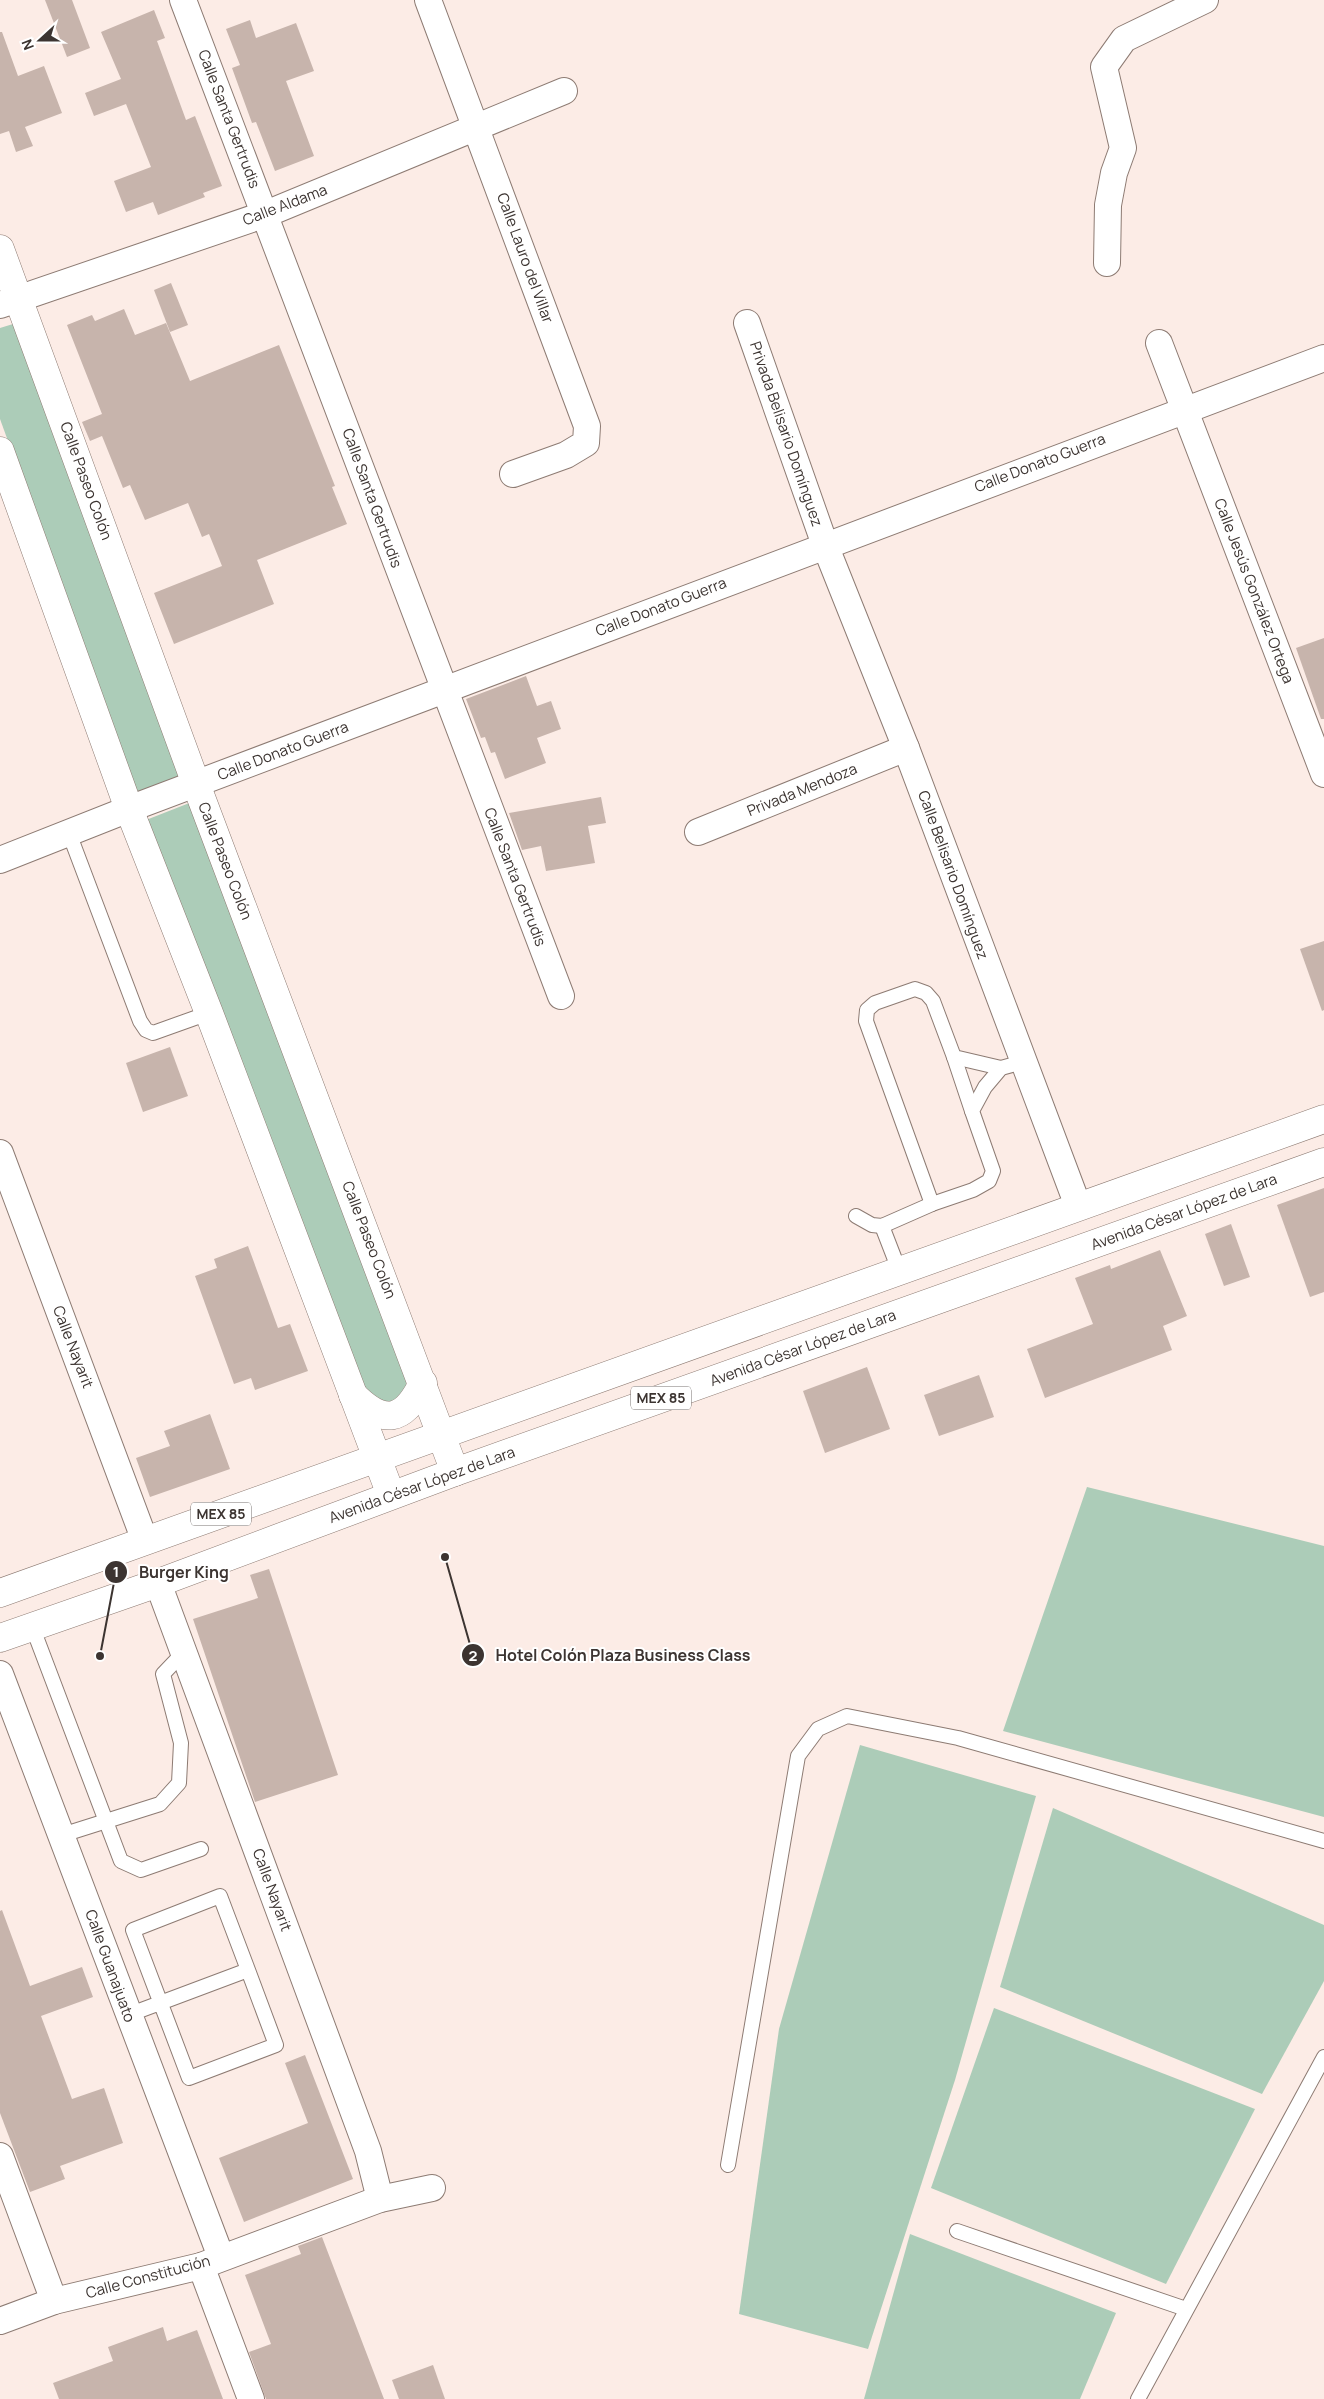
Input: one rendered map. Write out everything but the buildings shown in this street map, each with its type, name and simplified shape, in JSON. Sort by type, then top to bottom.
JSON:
[{"type":"main road","name":"Calle Paseo Colón","points":[[0,249],[10,302],[196,784],[442,1433],[455,1472]]},
{"type":"main road","points":[[0,451],[129,809],[209,1014],[391,1495]]},
{"type":"main road","name":"MEX 85","points":[[0,1593],[442,1433],[1324,1119]]},
{"type":"main road","name":"Avenida César López de Lara","points":[[0,1638],[158,1583],[391,1495],[1324,1162]]},
{"type":"main road","points":[[353,1396],[374,1413],[389,1416],[412,1404],[423,1383]]},
{"type":"street","name":"Calle Santa Gertrudis","points":[[183,0],[266,214],[560,996]]},
{"type":"street","name":"Calle Lauro del Villar","points":[[428,0],[587,426],[586,443],[566,455],[512,474]]},
{"type":"street","points":[[1107,263],[1108,205],[1114,173],[1123,148],[1104,67],[1124,39],[1205,0]]},
{"type":"street","name":"Calle Aldama","points":[[10,302],[266,214],[564,91]]},
{"type":"street","name":"Privada Belisario Domínguez","points":[[747,323],[825,545]]},
{"type":"street","name":"Calle Jesús González Ortega","points":[[1159,343],[1324,774]]},
{"type":"street","name":"Calle Donato Guerra","points":[[0,860],[129,809],[825,545],[1324,358]]},
{"type":"street","name":"Calle Belisario Domínguez","points":[[825,545],[906,748],[1012,1065],[1078,1206]]},
{"type":"street","name":"Privada Mendoza","points":[[698,832],[906,748]]},
{"type":"street","name":"Calle Nayarit","points":[[0,1153],[145,1541]]},
{"type":"street","name":"Calle Nayarit","points":[[158,1583],[368,2151],[380,2199]]},
{"type":"street","name":"Calle Guanajuato","points":[[0,1674],[128,2015],[211,2262],[252,2399]]},
{"type":"street","points":[[0,2156],[54,2301]]},
{"type":"street","name":"Calle Constitución","points":[[0,2320],[54,2301],[211,2262],[380,2199],[432,2188]]},
{"type":"lane","points":[[69,832],[140,1022],[146,1030],[153,1033],[209,1014]]},
{"type":"lane","points":[[856,1216],[872,1225],[882,1226],[932,1204],[973,1190],[989,1180],[993,1171],[954,1057],[932,1001],[926,993],[915,989],[875,1003],[867,1010],[866,1021],[932,1204]]},
{"type":"lane","points":[[954,1057],[1012,1065]]},
{"type":"lane","points":[[972,1111],[985,1087],[1012,1065]]},
{"type":"lane","points":[[882,1226],[899,1270]]},
{"type":"lane","points":[[32,1626],[104,1822],[121,1861],[141,1870],[201,1849]]},
{"type":"lane","points":[[62,1835],[160,1804],[179,1783],[181,1743],[163,1674],[184,1652]]},
{"type":"lane","points":[[728,2165],[798,1756],[818,1729],[847,1716],[958,1738],[1324,1841]]},
{"type":"lane","points":[[220,1896],[276,2045],[189,2078],[161,2003],[132,1930],[220,1896]]},
{"type":"lane","points":[[128,2015],[248,1970]]},
{"type":"lane","points":[[1138,2399],[1324,2057]]},
{"type":"lane","points":[[957,2231],[1186,2309]]},
{"type":"green space","points":[[13,324],[189,779],[138,798],[0,419],[0,328]]},
{"type":"green space","points":[[197,800],[406,1356],[406,1396],[378,1407],[351,1374],[146,820]]},
{"type":"green space","points":[[1087,1487],[1324,1546],[1324,1817],[1003,1731]]},
{"type":"green space","points":[[860,1745],[1036,1796],[955,2080],[868,2349],[739,2314],[779,2029]]},
{"type":"green space","points":[[1053,1808],[1324,1925],[1324,1981],[1262,2094],[1000,1987]]},
{"type":"green space","points":[[994,2008],[1255,2109],[1166,2284],[931,2188]]},
{"type":"green space","points":[[910,2234],[1116,2313],[1080,2399],[864,2399]]},
{"type":"place","name":"Hotel Colón Plaza Business Class","points":[[445,1557]]},
{"type":"place","name":"Burger King","points":[[100,1656]]}]
